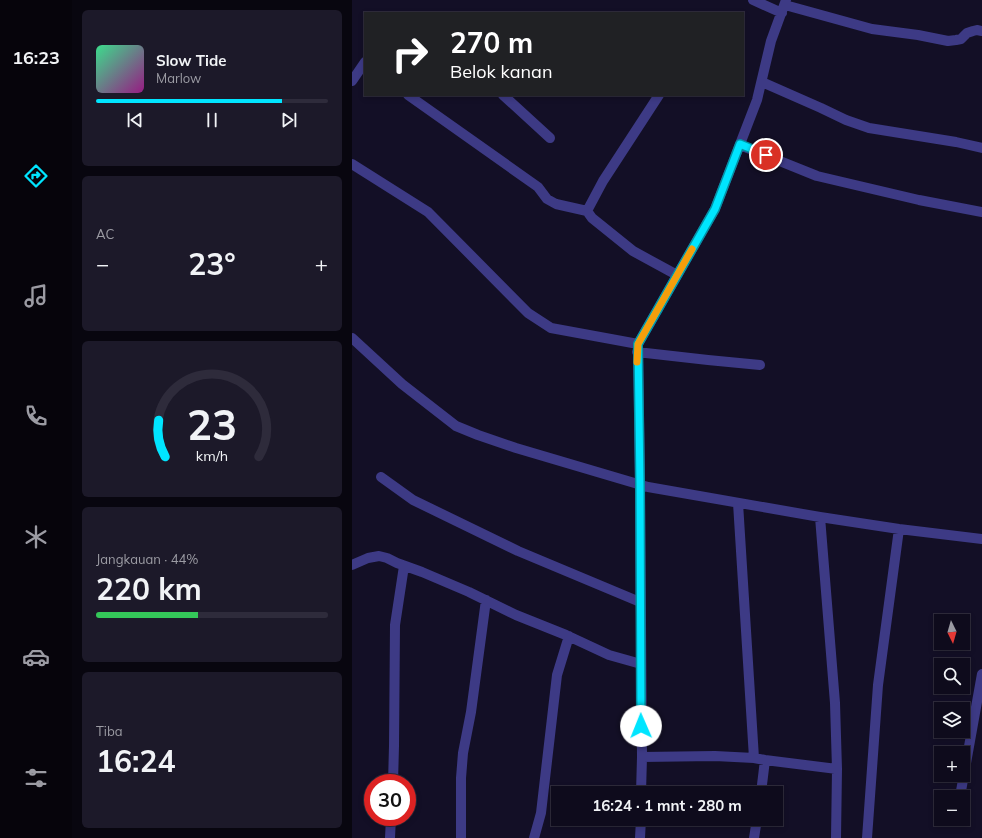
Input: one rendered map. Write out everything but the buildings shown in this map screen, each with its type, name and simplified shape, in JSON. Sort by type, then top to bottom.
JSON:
[{"type":"street","points":[[753,0],[784,6],[872,29],[918,35],[948,41],[956,40],[973,31],[982,31]]},
{"type":"street","points":[[641,786],[640,485],[637,348],[715,209],[757,100],[771,41],[784,6]]},
{"type":"street","points":[[352,81],[364,64]]},
{"type":"street","points":[[762,82],[846,120],[869,128],[956,142],[982,148]]},
{"type":"street","points":[[409,96],[538,187],[546,198],[556,204],[587,212],[592,218],[633,251],[677,275]]},
{"type":"street","points":[[505,96],[550,138]]},
{"type":"street","points":[[587,212],[603,181],[658,96]]},
{"type":"street","points":[[740,144],[817,176],[919,200],[982,212]]},
{"type":"street","points":[[352,164],[428,212],[528,313],[551,328],[637,348],[708,360],[760,365]]},
{"type":"street","points":[[354,344],[456,426],[478,436],[516,448],[648,487],[820,517],[899,529],[982,539]]},
{"type":"street","points":[[381,477],[413,500],[518,551],[640,602]]},
{"type":"street","points":[[738,503],[754,758]]},
{"type":"street","points":[[820,517],[835,703],[837,769],[836,838]]},
{"type":"street","points":[[867,838],[878,686],[899,529]]},
{"type":"street","points":[[352,565],[368,558],[379,556],[387,558],[469,592],[516,615],[569,636],[609,655],[641,664]]},
{"type":"street","points":[[393,774],[395,625],[404,566]]},
{"type":"street","points":[[461,838],[461,772],[471,712],[486,600]]},
{"type":"street","points":[[534,838],[541,813],[557,675],[569,636]]},
{"type":"street","points":[[961,790],[982,674]]},
{"type":"street","points":[[642,757],[715,756],[754,758],[837,769]]},
{"type":"street","points":[[761,786],[765,760]]},
{"type":"street","points":[[390,838],[391,826]]},
{"type":"street","points":[[640,838],[641,826]]},
{"type":"street","points":[[754,838],[756,826]]},
{"type":"slow traffic","points":[[637,362],[638,344],[692,249]]},
{"type":"route","points":[[641,726],[638,344],[715,209],[740,144],[766,155]]}]
